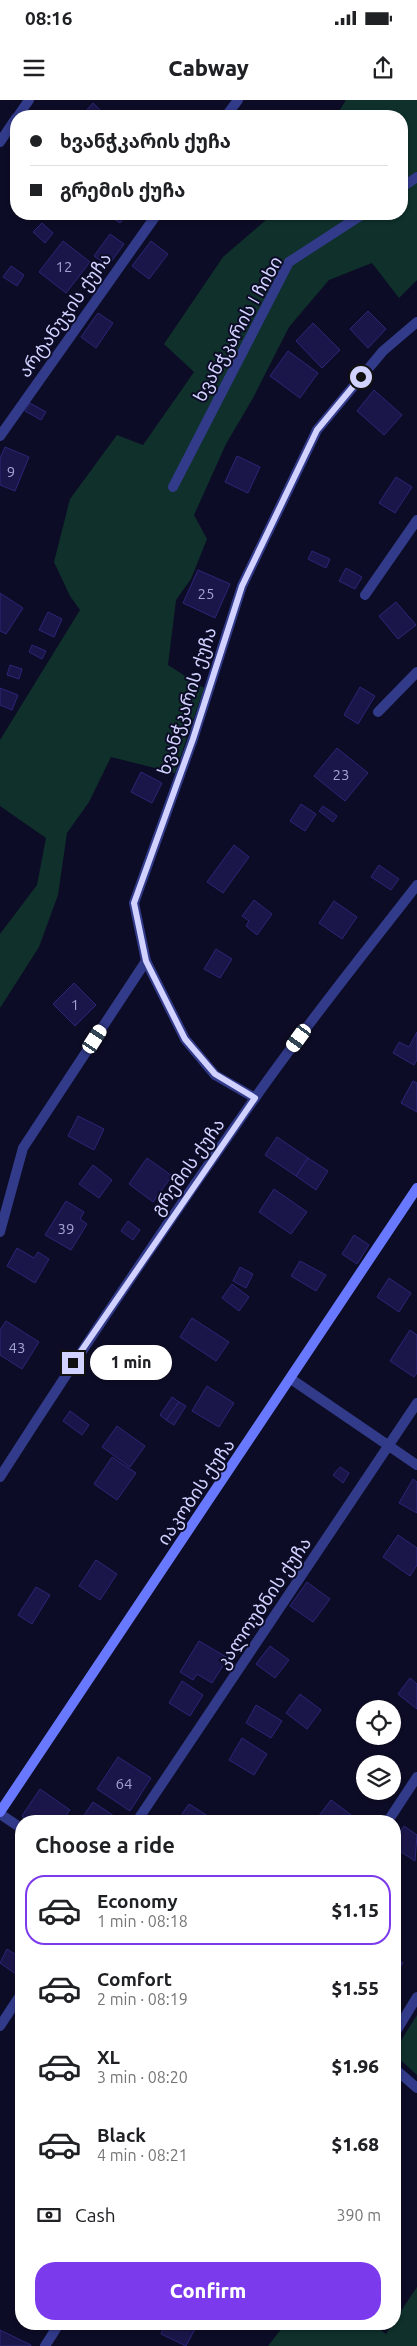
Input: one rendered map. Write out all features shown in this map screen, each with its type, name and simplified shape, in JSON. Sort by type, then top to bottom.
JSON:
[{"type":"street","points":[[0,142],[10,127]]},
{"type":"street","name":"არტანუჯის ქუჩა","points":[[0,436],[153,220]]},
{"type":"street","name":"ხვანჭკარის I ჩიხი","points":[[173,486],[289,262],[354,220]]},
{"type":"street","name":"ხვანჭკარის ქუჩა","points":[[255,1098],[215,1074],[185,1039],[146,961],[134,903],[193,739],[242,586],[317,430],[384,351],[417,322]]},
{"type":"street","points":[[365,595],[417,520]]},
{"type":"street","points":[[378,712],[417,672]]},
{"type":"street","name":"გრემის ქუჩა","points":[[0,1477],[94,1331],[255,1098],[320,1009],[417,885]]},
{"type":"street","points":[[0,1232],[23,1148],[146,961]]},
{"type":"street","name":"იაკობის ქუჩა","points":[[0,1813],[291,1380],[417,1188]]},
{"type":"street","points":[[291,1380],[417,1465]]},
{"type":"street","name":"კალოუბნის ქუჩა","points":[[141,1815],[417,1403]]},
{"type":"street","points":[[392,1815],[417,1777]]},
{"type":"street","points":[[0,1813],[15,1824]]},
{"type":"street","points":[[401,2023],[417,1997]]},
{"type":"street","points":[[0,2026],[15,2003]]},
{"type":"street","points":[[401,2074],[417,2088]]},
{"type":"street","points":[[45,2346],[55,2330]]},
{"type":"green space","points":[[346,100],[417,100],[417,280],[399,298],[372,263],[329,280],[289,327],[253,398],[226,444],[194,515],[207,539],[191,579],[176,600],[168,665],[204,688],[175,773],[111,757],[89,802],[67,833],[58,895],[39,947],[0,1008],[0,934],[37,885],[46,838],[0,806],[0,740],[80,610],[70,596],[54,562],[70,499],[117,435],[143,445],[194,372],[164,344],[223,257],[266,220],[408,220],[408,110],[340,110]]},
{"type":"green space","points":[[417,2015],[417,2075],[401,2060],[401,2040]]},
{"type":"green space","points":[[417,2287],[417,2346],[268,2346],[280,2330],[380,2330],[386,2334],[388,2330],[401,2330],[401,2311]]},
{"type":"building","points":[[93,103],[100,110],[87,110]]},
{"type":"building","points":[[42,223],[53,233],[45,243],[33,232]]},
{"type":"building","points":[[110,234],[124,244],[108,266],[94,256]]},
{"type":"building","points":[[63,241],[90,262],[66,293],[39,272]]},
{"type":"building","points":[[151,241],[168,254],[149,279],[132,266]]},
{"type":"building","points":[[11,266],[24,275],[17,286],[3,277]]},
{"type":"building","points":[[368,311],[386,329],[368,348],[350,329]]},
{"type":"building","points":[[98,313],[113,323],[96,348],[81,337]]},
{"type":"building","points":[[313,323],[340,350],[322,368],[296,341]]},
{"type":"building","points":[[288,351],[318,373],[300,398],[270,376]]},
{"type":"building","points":[[374,390],[402,415],[384,435],[357,411]]},
{"type":"building","points":[[30,403],[46,412],[41,420],[25,411]]},
{"type":"building","points":[[5,447],[29,457],[15,491],[0,485],[0,458]]},
{"type":"building","points":[[237,456],[260,467],[248,493],[225,482]]},
{"type":"building","points":[[396,477],[412,487],[395,513],[379,503]]},
{"type":"building","points":[[312,551],[330,559],[326,568],[308,559]]},
{"type":"building","points":[[346,568],[362,577],[355,589],[339,581]]},
{"type":"building","points":[[198,570],[230,584],[215,618],[183,603]]},
{"type":"building","points":[[0,593],[23,608],[6,634],[0,631]]},
{"type":"building","points":[[396,602],[416,625],[398,639],[379,616]]},
{"type":"building","points":[[48,612],[62,619],[54,637],[39,630]]},
{"type":"building","points":[[32,645],[46,651],[42,659],[29,652]]},
{"type":"building","points":[[10,665],[22,669],[19,679],[7,675]]},
{"type":"building","points":[[360,687],[375,696],[358,724],[344,715]]},
{"type":"building","points":[[0,688],[18,695],[12,710],[0,705]]},
{"type":"building","points":[[337,748],[368,773],[345,801],[314,776]]},
{"type":"building","points":[[141,772],[162,783],[152,803],[131,792]]},
{"type":"building","points":[[301,804],[316,814],[305,831],[290,821]]},
{"type":"building","points":[[323,806],[337,816],[333,822],[319,811]]},
{"type":"building","points":[[234,845],[249,857],[223,893],[207,882]]},
{"type":"building","points":[[379,865],[399,879],[391,890],[371,877]]},
{"type":"building","points":[[254,900],[272,914],[257,935],[246,926],[249,921],[242,916]]},
{"type":"building","points":[[334,901],[357,917],[342,939],[319,923]]},
{"type":"building","points":[[216,949],[232,959],[220,978],[204,969]]},
{"type":"building","points":[[74,983],[96,1005],[75,1026],[53,1004]]},
{"type":"building","points":[[417,1032],[417,1060],[414,1065],[393,1053],[399,1042],[409,1047]]},
{"type":"building","points":[[413,1081],[417,1083],[417,1112],[401,1103]]},
{"type":"building","points":[[78,1116],[104,1129],[94,1150],[68,1136]]},
{"type":"building","points":[[277,1137],[308,1158],[296,1176],[265,1155]]},
{"type":"building","points":[[147,1158],[172,1176],[153,1202],[129,1184]]},
{"type":"building","points":[[308,1158],[328,1171],[316,1190],[296,1176]]},
{"type":"building","points":[[93,1165],[112,1180],[99,1198],[79,1184]]},
{"type":"building","points":[[274,1189],[307,1212],[291,1234],[259,1212]]},
{"type":"building","points":[[66,1201],[84,1212],[80,1219],[87,1224],[71,1250],[45,1235]]},
{"type":"building","points":[[128,1221],[140,1230],[133,1240],[121,1231]]},
{"type":"building","points":[[354,1235],[369,1245],[357,1264],[342,1254]]},
{"type":"building","points":[[17,1248],[34,1258],[38,1252],[49,1259],[35,1283],[7,1266]]},
{"type":"building","points":[[300,1261],[326,1275],[316,1291],[291,1276]]},
{"type":"building","points":[[240,1267],[253,1274],[246,1288],[233,1281]]},
{"type":"building","points":[[389,1278],[411,1293],[399,1312],[377,1297]]},
{"type":"building","points":[[232,1284],[249,1297],[239,1311],[222,1298]]},
{"type":"building","points":[[192,1318],[229,1342],[216,1361],[180,1337]]},
{"type":"building","points":[[6,1321],[39,1342],[22,1369],[0,1355],[0,1330]]},
{"type":"building","points":[[410,1330],[417,1335],[417,1373],[414,1377],[390,1361]]},
{"type":"building","points":[[207,1386],[234,1403],[219,1427],[192,1411]]},
{"type":"building","points":[[172,1397],[179,1402],[166,1420],[160,1415]]},
{"type":"building","points":[[179,1402],[186,1406],[174,1425],[166,1420]]},
{"type":"building","points":[[70,1411],[89,1425],[82,1435],[63,1421]]},
{"type":"building","points":[[117,1426],[145,1446],[130,1467],[102,1447]]},
{"type":"building","points":[[112,1457],[136,1473],[117,1500],[94,1484]]},
{"type":"building","points":[[340,1467],[349,1473],[343,1483],[333,1475]]},
{"type":"building","points":[[413,1479],[417,1482],[417,1513],[399,1503]]},
{"type":"building","points":[[398,1535],[417,1548],[417,1565],[410,1576],[383,1557]]},
{"type":"building","points":[[96,1560],[117,1574],[100,1600],[79,1586]]},
{"type":"building","points":[[307,1582],[330,1599],[313,1622],[290,1606]]},
{"type":"building","points":[[36,1587],[50,1595],[32,1624],[18,1615]]},
{"type":"building","points":[[199,1641],[228,1658],[212,1683],[197,1674],[193,1680],[180,1672]]},
{"type":"building","points":[[270,1646],[289,1660],[275,1678],[256,1664]]},
{"type":"building","points":[[410,1678],[417,1684],[417,1709],[398,1694]]},
{"type":"building","points":[[182,1681],[203,1695],[190,1716],[169,1703]]},
{"type":"building","points":[[300,1694],[321,1710],[307,1729],[286,1713]]},
{"type":"building","points":[[256,1705],[282,1721],[271,1738],[246,1723]]},
{"type":"building","points":[[242,1738],[267,1754],[254,1775],[229,1760]]},
{"type":"building","points":[[118,1757],[151,1778],[130,1811],[97,1789]]},
{"type":"building","points":[[40,1789],[70,1810],[66,1815],[23,1815]]},
{"type":"building","points":[[331,1800],[351,1815],[320,1815]]},
{"type":"building","points":[[93,1802],[112,1815],[84,1815]]},
{"type":"building","points":[[189,1804],[206,1815],[181,1815]]},
{"type":"building","points":[[404,1826],[417,1835],[415,1861],[401,1852],[401,1830]]},
{"type":"building","points":[[7,1949],[15,1954],[15,1973],[0,1963]]},
{"type":"building","points":[[0,2330],[31,2345],[31,2346],[0,2346]]},
{"type":"building","points":[[163,2330],[194,2330],[186,2346],[161,2334]]},
{"type":"route","points":[[73,1363],[255,1098],[215,1074],[185,1039],[146,961],[134,903],[193,739],[242,586],[317,430],[361,377]]}]
